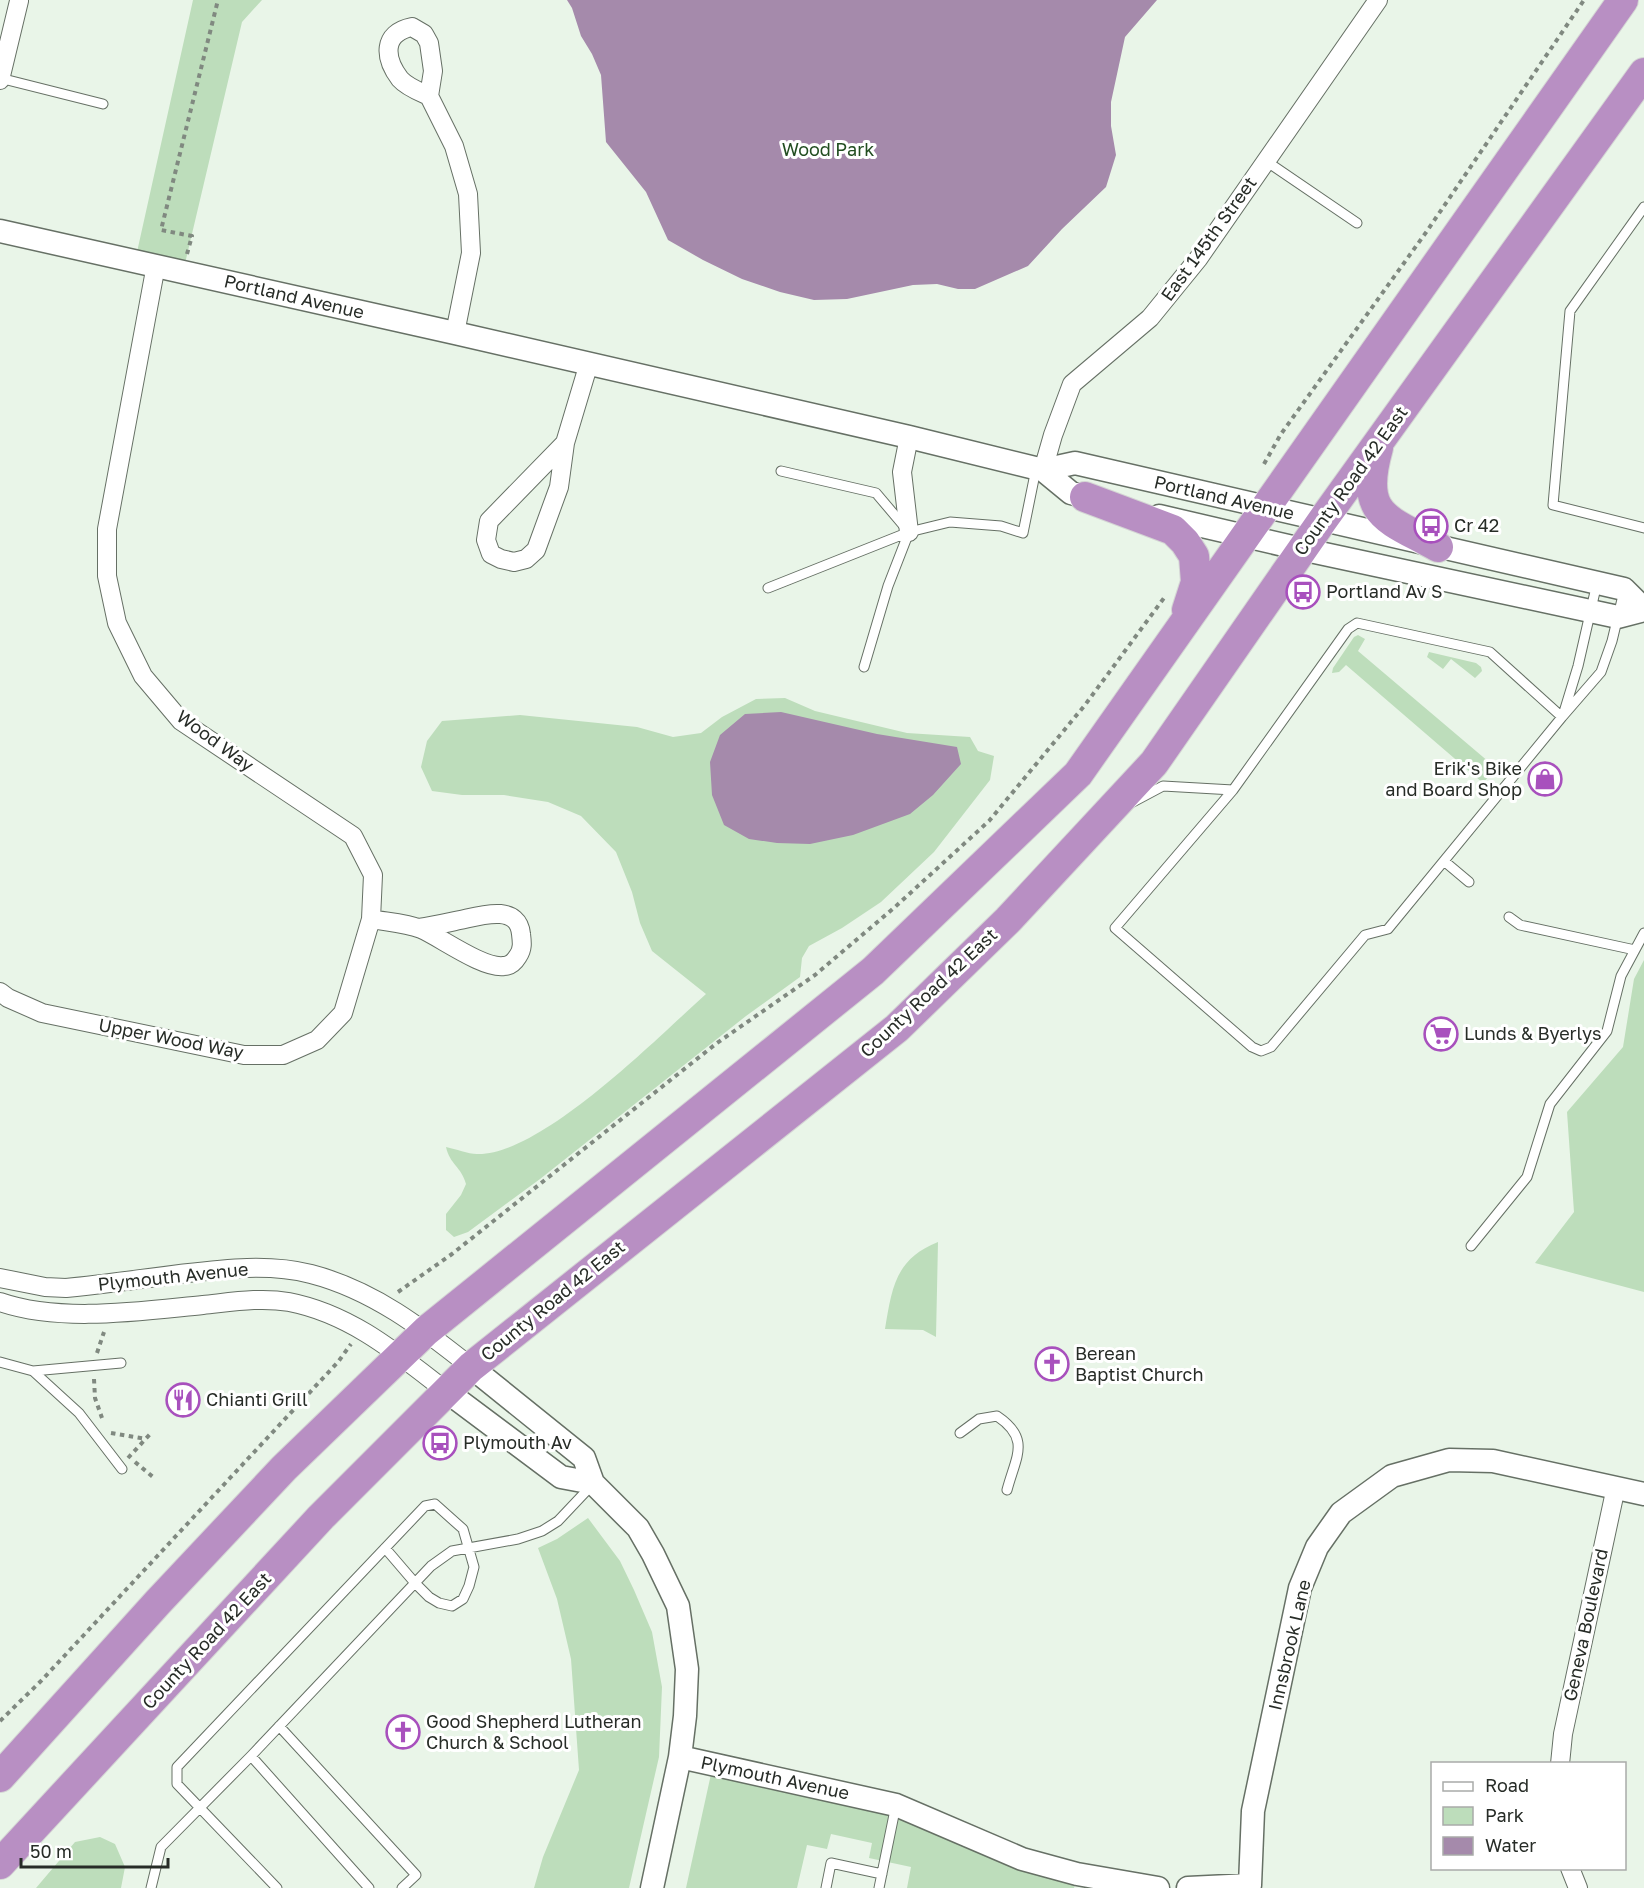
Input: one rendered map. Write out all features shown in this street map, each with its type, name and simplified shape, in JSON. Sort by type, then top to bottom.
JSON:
[{"type":"highway","points":[[0,1777],[158,1602],[276,1476],[399,1355],[873,971],[1078,774],[1623,0]]},
{"type":"highway","name":"County Road 42 East","points":[[0,1864],[321,1517],[471,1367],[897,1028],[1008,920],[1154,763],[1301,549],[1644,73]]},
{"type":"highway","points":[[1382,437],[1372,475],[1374,501],[1380,514],[1438,547]]},
{"type":"highway","points":[[1085,497],[1173,530],[1185,542],[1194,556],[1196,582],[1177,634]]},
{"type":"street","name":"East 145th Street","points":[[1039,470],[1072,384],[1150,318],[1198,259],[1378,0]]},
{"type":"street","points":[[1,72],[19,1]]},
{"type":"street","points":[[429,96],[454,146],[468,194],[471,253],[455,333]]},
{"type":"street","name":"Portland Avenue","points":[[0,231],[909,437],[1039,470],[1071,493],[1210,529],[1618,617],[1644,610],[1624,589],[1075,464],[1039,470]]},
{"type":"street","name":"Wood Way","points":[[156,266],[107,529],[107,576],[117,623],[143,676],[181,721],[353,836],[372,875],[371,919]]},
{"type":"street","points":[[566,443],[489,521],[486,540],[491,554],[514,562],[526,559],[536,550],[559,487],[566,443],[589,363]]},
{"type":"street","points":[[909,437],[902,472],[909,532]]},
{"type":"street","points":[[371,919],[419,928],[458,950],[489,964],[503,967],[514,962],[520,953],[522,944],[521,929],[513,919],[501,914],[488,914],[419,928]]},
{"type":"street","name":"Upper Wood Way","points":[[0,992],[42,1013],[244,1055],[283,1054],[317,1040],[343,1013],[371,919]]},
{"type":"street","name":"Plymouth Avenue","points":[[0,1278],[45,1287],[66,1288],[221,1270],[285,1269],[330,1279],[386,1305],[426,1331],[584,1458],[593,1484],[638,1528],[678,1606],[687,1669],[680,1757],[896,1805],[1022,1858],[1077,1874],[1158,1888]]},
{"type":"street","name":"Plymouth Avenue","points":[[0,1302],[17,1308],[75,1314],[257,1299],[289,1302],[318,1310],[362,1330],[399,1355],[561,1477],[593,1484]]},
{"type":"street","name":"Innsbrook Lane","points":[[1250,1886],[1253,1811],[1300,1588],[1317,1547],[1341,1513],[1392,1476],[1449,1460],[1494,1461],[1644,1494]]},
{"type":"street","name":"Geneva Boulevard","points":[[1560,1762],[1563,1734],[1616,1487]]},
{"type":"street","points":[[652,1888],[680,1757]]},
{"type":"street","points":[[1570,1870],[1578,1888]]},
{"type":"street","points":[[1188,1888],[1250,1886]]},
{"type":"lane","points":[[1,72],[103,104]]},
{"type":"lane","points":[[1266,161],[1357,224]]},
{"type":"lane","points":[[1644,207],[1570,311],[1553,505],[1644,528]]},
{"type":"lane","points":[[768,588],[909,532],[950,522],[1001,526],[1023,533],[1039,470]]},
{"type":"lane","points":[[781,471],[876,493],[909,532]]},
{"type":"lane","points":[[864,666],[888,586],[909,532]]},
{"type":"lane","points":[[1562,717],[1578,666],[1597,583]]},
{"type":"lane","points":[[1562,717],[1490,652],[1357,623],[1348,629],[1233,790],[1115,928],[1252,1047],[1261,1051],[1271,1047],[1281,1038],[1365,935],[1388,929],[1601,672],[1624,589]]},
{"type":"lane","points":[[1102,819],[1163,786],[1233,790]]},
{"type":"lane","points":[[1444,861],[1469,882]]},
{"type":"lane","points":[[1509,917],[1520,926],[1635,950]]},
{"type":"lane","points":[[1471,1246],[1527,1177],[1550,1104],[1607,1031],[1621,976],[1644,933]]},
{"type":"lane","points":[[0,1362],[33,1371],[121,1363]]},
{"type":"lane","points":[[33,1371],[79,1413],[122,1469]]},
{"type":"lane","points":[[960,1433],[979,1419],[997,1416],[1012,1426],[1019,1437],[1007,1490]]},
{"type":"lane","points":[[151,1888],[161,1847],[251,1756],[431,1566],[452,1551],[518,1539],[542,1531],[558,1521],[593,1484]]},
{"type":"lane","points":[[277,1888],[177,1784],[177,1767],[424,1506],[435,1504],[463,1529],[474,1567],[470,1586],[463,1599],[452,1606],[439,1604],[415,1583],[385,1548]]},
{"type":"lane","points":[[279,1726],[416,1875],[402,1888]]},
{"type":"lane","points":[[251,1756],[369,1888]]},
{"type":"lane","points":[[879,1888],[896,1805]]},
{"type":"lane","points":[[826,1888],[831,1863],[882,1874]]},
{"type":"path","points":[[183,272],[192,236],[161,230],[218,0]]},
{"type":"path","points":[[1260,471],[1281,434],[1427,231],[1584,0]]},
{"type":"path","points":[[386,1305],[398,1292],[452,1254],[717,1043],[815,975],[895,907],[988,820],[1085,705],[1165,597]]},
{"type":"path","points":[[0,1721],[41,1681],[330,1371],[362,1330]]},
{"type":"path","points":[[104,1331],[95,1365],[95,1398],[109,1432],[116,1441]]},
{"type":"path","points":[[109,1432],[146,1439]]},
{"type":"path","points":[[122,1469],[129,1457],[152,1432]]},
{"type":"path","points":[[122,1450],[153,1476]]},
{"type":"green space","points":[[193,0],[262,0],[242,22],[183,272],[135,261]]},
{"type":"green space","points":[[1358,635],[1365,639],[1358,651],[1496,768],[1483,783],[1346,665],[1339,672],[1332,673],[1354,637]]},
{"type":"green space","points":[[1429,652],[1476,663],[1482,671],[1475,678],[1451,659],[1443,669],[1427,657]]},
{"type":"green space","points":[[785,698],[815,711],[907,733],[970,737],[978,751],[994,756],[990,780],[934,852],[881,902],[842,928],[809,946],[802,958],[800,977],[746,1016],[540,1179],[468,1232],[454,1237],[446,1230],[446,1214],[461,1195],[466,1184],[446,1147],[477,1154],[503,1149],[533,1136],[598,1091],[706,994],[652,951],[616,852],[581,816],[548,802],[504,795],[462,795],[432,791],[421,767],[427,741],[442,721],[520,715],[637,727],[673,737],[701,733],[722,717],[756,699]]},
{"type":"green space","points":[[1644,960],[1644,1292],[1535,1263],[1574,1212],[1567,1112],[1623,1047],[1634,979]]},
{"type":"green space","points":[[938,1242],[936,1337],[923,1330],[885,1329],[890,1300],[904,1266],[924,1249]]},
{"type":"green space","points":[[588,1518],[620,1561],[652,1632],[662,1687],[659,1757],[629,1888],[534,1888],[543,1857],[579,1770],[571,1659],[557,1599],[538,1548],[557,1539]]},
{"type":"green space","points":[[713,1765],[835,1791],[1077,1874],[1074,1888],[907,1888],[911,1867],[869,1858],[872,1843],[831,1834],[827,1849],[807,1845],[797,1888],[686,1888]]},
{"type":"green space","points":[[100,1837],[115,1844],[125,1867],[121,1888],[36,1888],[75,1842]]},
{"type":"water","name":"Wood Park","points":[[567,0],[1157,0],[1125,37],[1111,102],[1111,126],[1116,155],[1106,187],[1062,229],[1028,266],[975,289],[958,289],[937,284],[913,285],[847,299],[814,300],[780,292],[742,279],[668,240],[646,192],[606,142],[601,75],[581,36]]},
{"type":"water","points":[[781,712],[877,734],[957,747],[961,764],[933,795],[910,814],[853,835],[810,844],[749,839],[724,825],[712,795],[710,762],[720,735],[745,714]]},
{"type":"place","name":"Cr 42","points":[[1431,526]]},
{"type":"place","name":"Portland Av S","points":[[1303,592]]},
{"type":"place","name":"Erik's Bike and Board Shop","points":[[1545,779]]},
{"type":"place","name":"Lunds & Byerlys","points":[[1441,1034]]},
{"type":"place","name":"Berean Baptist Church","points":[[1052,1364]]},
{"type":"place","name":"Chianti Grill","points":[[183,1400]]},
{"type":"place","name":"Plymouth Av","points":[[440,1443]]},
{"type":"place","name":"Good Shepherd Lutheran Church & School","points":[[403,1732]]}]
